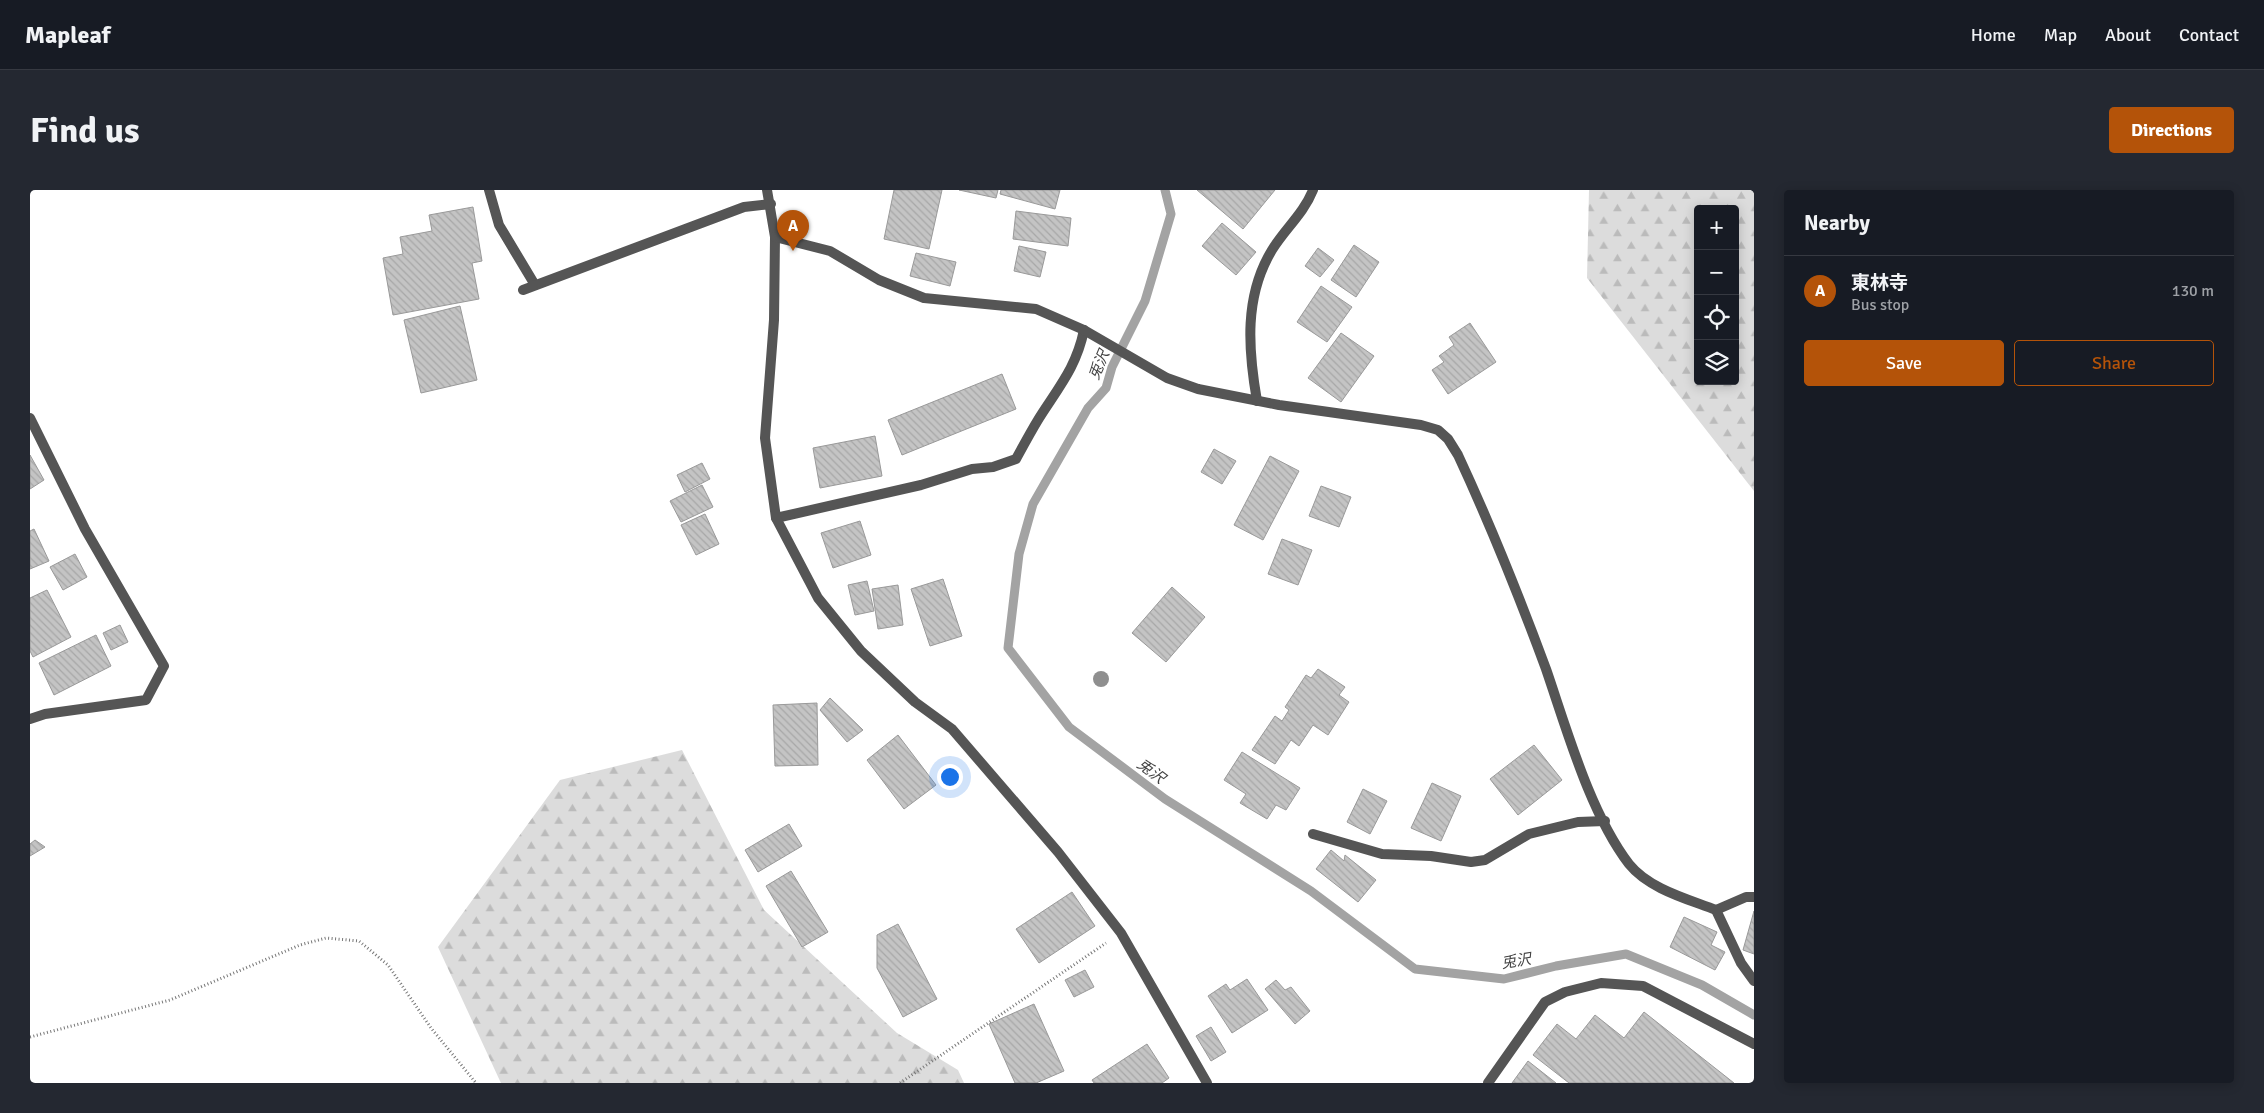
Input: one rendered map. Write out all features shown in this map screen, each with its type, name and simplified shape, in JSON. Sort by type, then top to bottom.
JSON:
[{"type":"street","points":[[489,190],[499,224],[535,285]]},
{"type":"street","points":[[767,190],[771,204],[775,237],[774,320],[766,438],[776,518],[818,598],[861,651],[915,702],[952,729],[1058,852],[1121,933],[1207,1083]]},
{"type":"street","points":[[1257,401],[1250,358],[1250,315],[1258,276],[1273,248],[1309,200],[1313,190]]},
{"type":"street","points":[[523,290],[744,207],[771,204]]},
{"type":"street","points":[[775,237],[830,251],[879,280],[924,298],[1036,309],[1084,330],[1167,378],[1198,389],[1257,401],[1421,424],[1438,430],[1448,439],[1458,455],[1512,575],[1582,770],[1605,821],[1630,866],[1652,882],[1716,910],[1741,963],[1754,981]]},
{"type":"street","points":[[776,518],[920,486],[972,469],[993,467],[1016,459],[1041,414],[1069,374],[1080,352],[1084,330]]},
{"type":"street","points":[[30,418],[32,430],[85,529],[164,666],[146,700],[45,714],[30,719]]},
{"type":"street","points":[[1313,834],[1382,854],[1431,856],[1471,862],[1484,860],[1530,834],[1578,822],[1605,821]]},
{"type":"street","points":[[1716,910],[1746,897],[1754,897]]},
{"type":"street","points":[[1488,1083],[1545,1002],[1565,992],[1601,983],[1643,986],[1754,1044]]},
{"type":"path","points":[[900,1083],[1121,933]]},
{"type":"path","points":[[30,1037],[170,1000],[300,945],[326,938],[359,941],[388,965],[431,1028],[476,1083]]},
{"type":"green space","points":[[1589,190],[1754,190],[1754,491],[1587,278]]},
{"type":"green space","points":[[682,750],[764,910],[897,1033],[958,1070],[964,1083],[501,1083],[438,947],[560,780]]},
{"type":"building","points":[[894,190],[942,190],[929,249],[884,239]]},
{"type":"building","points":[[959,190],[998,190],[996,198]]},
{"type":"building","points":[[1001,190],[1060,190],[1055,209],[1000,194]]},
{"type":"building","points":[[1197,190],[1275,190],[1243,229]]},
{"type":"building","points":[[473,207],[482,261],[472,263],[479,299],[393,315],[383,258],[403,254],[400,237],[432,231],[429,215]]},
{"type":"building","points":[[1016,211],[1071,218],[1068,246],[1013,239]]},
{"type":"building","points":[[1222,223],[1256,252],[1236,275],[1202,246]]},
{"type":"building","points":[[1354,245],[1379,262],[1356,297],[1331,280]]},
{"type":"building","points":[[1019,246],[1046,252],[1040,277],[1014,271]]},
{"type":"building","points":[[1318,248],[1334,260],[1320,277],[1305,266]]},
{"type":"building","points":[[916,253],[956,262],[950,286],[910,276]]},
{"type":"building","points":[[1321,286],[1352,307],[1327,342],[1297,322]]},
{"type":"building","points":[[460,306],[477,380],[421,393],[404,320]]},
{"type":"building","points":[[1470,323],[1496,362],[1448,394],[1432,370],[1444,362],[1439,356],[1454,345],[1449,337]]},
{"type":"building","points":[[1341,333],[1374,356],[1341,402],[1308,378]]},
{"type":"building","points":[[1002,374],[1016,409],[902,455],[888,420]]},
{"type":"building","points":[[875,436],[882,476],[820,488],[813,448]]},
{"type":"building","points":[[1214,449],[1236,461],[1222,484],[1201,472]]},
{"type":"building","points":[[30,455],[44,480],[30,489]]},
{"type":"building","points":[[1270,456],[1299,471],[1263,540],[1234,525]]},
{"type":"building","points":[[702,463],[710,479],[685,492],[677,475]]},
{"type":"building","points":[[702,485],[713,507],[681,522],[670,501]]},
{"type":"building","points":[[1321,486],[1351,497],[1339,527],[1309,516]]},
{"type":"building","points":[[705,514],[719,544],[696,555],[681,525]]},
{"type":"building","points":[[860,521],[871,555],[833,568],[821,533]]},
{"type":"building","points":[[34,529],[49,561],[30,569],[30,531]]},
{"type":"building","points":[[1282,539],[1312,550],[1298,585],[1268,574]]},
{"type":"building","points":[[75,554],[87,577],[63,590],[50,567]]},
{"type":"building","points":[[943,579],[962,636],[930,646],[911,589]]},
{"type":"building","points":[[867,581],[874,611],[855,615],[848,585]]},
{"type":"building","points":[[898,585],[903,625],[878,629],[872,589]]},
{"type":"building","points":[[1172,587],[1205,617],[1166,662],[1132,633]]},
{"type":"building","points":[[47,590],[71,637],[33,657],[30,651],[30,598]]},
{"type":"building","points":[[120,625],[128,642],[111,650],[103,633]]},
{"type":"building","points":[[96,635],[111,666],[54,695],[39,663]]},
{"type":"building","points":[[1318,669],[1345,687],[1339,695],[1349,702],[1328,735],[1313,725],[1299,746],[1291,740],[1275,764],[1252,750],[1275,716],[1282,721],[1289,710],[1285,707],[1306,675],[1311,678]]},
{"type":"building","points":[[830,698],[863,730],[847,742],[820,710]]},
{"type":"building","points":[[817,703],[818,765],[775,766],[773,705]]},
{"type":"building","points":[[898,735],[936,785],[904,809],[867,760]]},
{"type":"building","points":[[1534,745],[1562,780],[1518,815],[1490,779]]},
{"type":"building","points":[[1242,752],[1300,788],[1286,810],[1276,805],[1267,819],[1240,803],[1246,794],[1224,780]]},
{"type":"building","points":[[1432,783],[1461,796],[1441,841],[1411,828]]},
{"type":"building","points":[[1363,789],[1387,801],[1370,834],[1347,822]]},
{"type":"building","points":[[789,824],[802,846],[758,872],[745,850]]},
{"type":"building","points":[[35,840],[45,847],[30,856],[30,844]]},
{"type":"building","points":[[1331,850],[1344,861],[1345,855],[1376,880],[1358,902],[1316,869]]},
{"type":"building","points":[[791,871],[828,932],[802,947],[766,886]]},
{"type":"building","points":[[1072,892],[1095,926],[1039,963],[1016,929]]},
{"type":"building","points":[[1754,911],[1754,954],[1743,950]]},
{"type":"building","points":[[1684,917],[1717,932],[1711,945],[1725,952],[1715,970],[1670,947]]},
{"type":"building","points":[[898,924],[937,999],[903,1017],[877,968],[877,935]]},
{"type":"building","points":[[1085,970],[1094,987],[1074,997],[1065,980]]},
{"type":"building","points":[[1247,979],[1268,1010],[1232,1033],[1208,996],[1226,984],[1230,990]]},
{"type":"building","points":[[1276,980],[1285,990],[1291,987],[1310,1011],[1295,1024],[1265,989]]},
{"type":"building","points":[[1034,1004],[1064,1071],[1036,1083],[1015,1083],[989,1024]]},
{"type":"building","points":[[1644,1012],[1734,1083],[1569,1083],[1533,1055],[1557,1024],[1576,1039],[1595,1015],[1624,1038]]},
{"type":"building","points":[[1211,1027],[1226,1052],[1211,1061],[1196,1036]]},
{"type":"building","points":[[1147,1044],[1169,1078],[1162,1083],[1094,1083],[1092,1080]]},
{"type":"building","points":[[1528,1061],[1556,1083],[1512,1083]]},
{"type":"waterway","name":"兎沢","points":[[1165,190],[1171,214],[1145,301],[1112,367],[1106,388],[1088,408],[1033,504],[1019,554],[1008,648],[1069,727],[1165,799],[1311,891],[1415,969],[1504,979],[1556,966],[1626,954],[1702,985],[1754,1015]]},
{"type":"place","name":"東林寺","points":[[793,251]]}]
